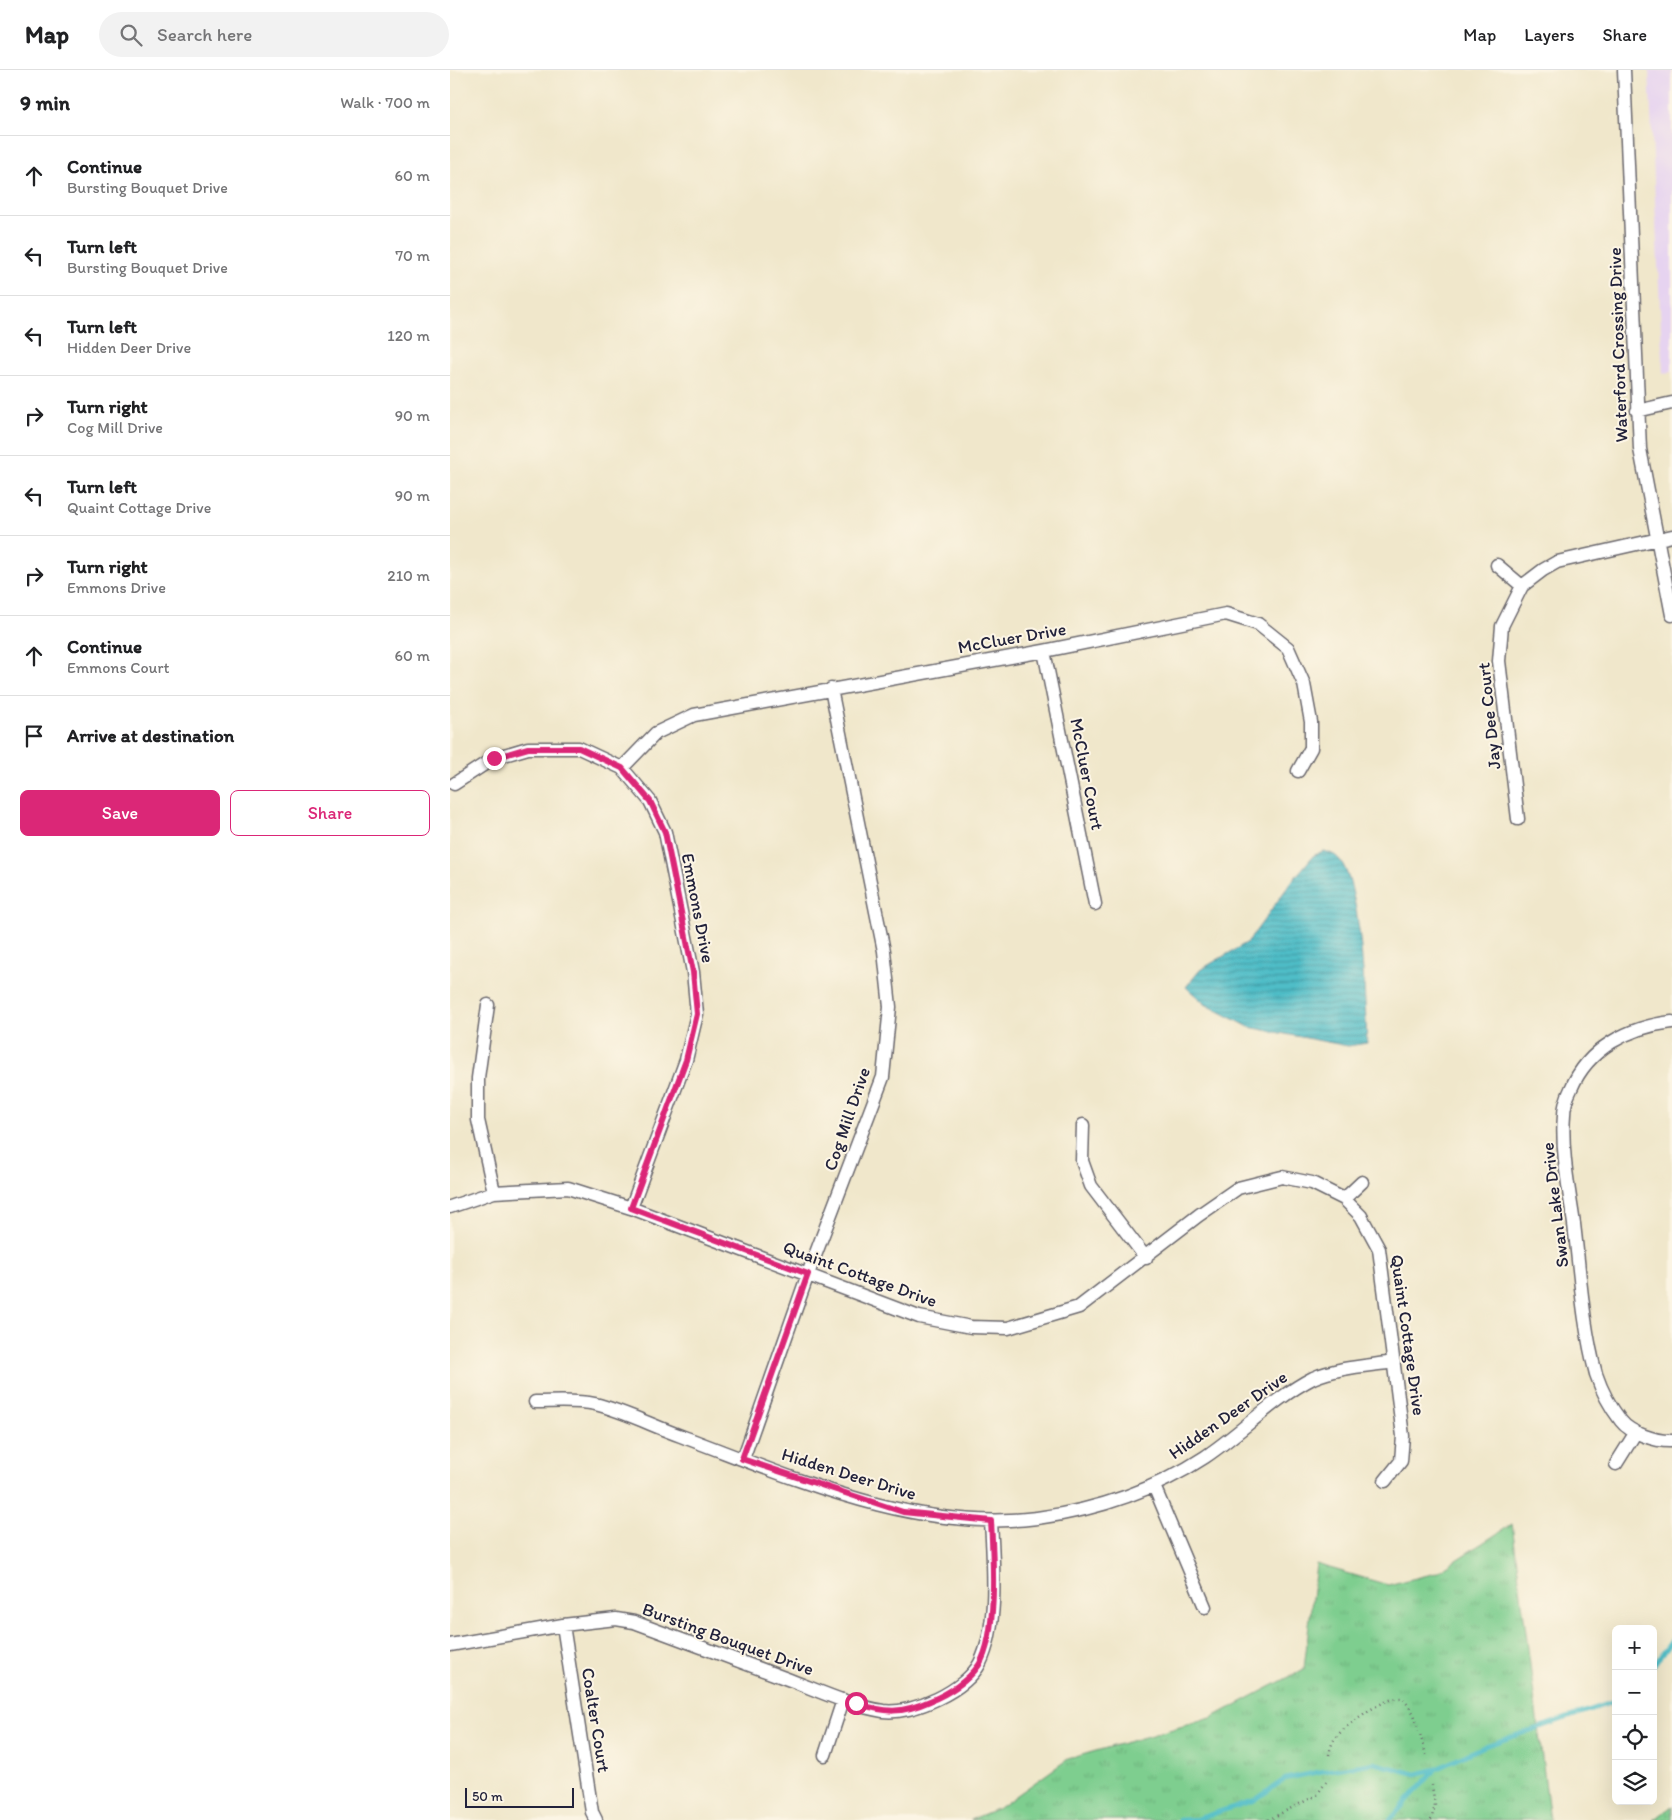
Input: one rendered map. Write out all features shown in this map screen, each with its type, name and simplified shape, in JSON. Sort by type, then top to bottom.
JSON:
[{"type":"street","name":"Waterford Crossing Drive","points":[[1624,70],[1640,449],[1672,615]]},
{"type":"street","points":[[1637,410],[1672,403]]},
{"type":"street","points":[[1497,565],[1522,586],[1557,562],[1672,536]]},
{"type":"street","name":"Jay Dee Court","points":[[1518,819],[1499,661],[1502,626],[1522,586]]},
{"type":"street","name":"McCluer Drive","points":[[622,768],[656,733],[694,715],[1044,651],[1226,614],[1258,624],[1288,648],[1304,684],[1311,722],[1311,748],[1298,771]]},
{"type":"street","name":"McCluer Court","points":[[1044,651],[1095,904]]},
{"type":"street","name":"Cog Mill Drive","points":[[742,1459],[808,1274],[883,1077],[890,1007],[884,951],[831,689]]},
{"type":"street","points":[[454,784],[494,758],[528,748],[579,748],[622,768]]},
{"type":"street","name":"Emmons Drive","points":[[622,768],[650,801],[665,832],[693,972],[697,1014],[686,1060],[631,1208]]},
{"type":"street","points":[[488,1005],[478,1078],[478,1120],[494,1192]]},
{"type":"street","name":"Swan Lake Drive","points":[[1672,1022],[1649,1025],[1618,1038],[1598,1050],[1582,1068],[1570,1090],[1564,1114],[1567,1169],[1590,1346],[1595,1369],[1604,1391],[1622,1422],[1636,1432],[1666,1442],[1672,1441]]},
{"type":"street","points":[[1083,1125],[1082,1161],[1091,1186],[1146,1258]]},
{"type":"street","name":"Quaint Cottage Drive","points":[[450,1207],[494,1192],[568,1188],[631,1208],[919,1317],[971,1327],[1008,1328],[1079,1307],[1238,1188],[1282,1177],[1312,1183],[1344,1199],[1361,1216],[1379,1249],[1403,1436],[1401,1461],[1385,1481]]},
{"type":"street","points":[[1344,1199],[1362,1182]]},
{"type":"street","name":"Hidden Deer Drive","points":[[535,1402],[594,1404],[742,1459],[903,1512],[991,1521],[1038,1518],[1105,1504],[1154,1486],[1204,1457],[1298,1387],[1316,1377],[1347,1368],[1394,1362]]},
{"type":"street","points":[[1616,1464],[1636,1432]]},
{"type":"street","points":[[1154,1486],[1205,1607]]},
{"type":"street","name":"Bursting Bouquet Drive","points":[[450,1645],[563,1625],[616,1619],[634,1622],[844,1700],[883,1711],[909,1710],[942,1697],[968,1677],[979,1664],[986,1648],[993,1600],[994,1572],[991,1521]]},
{"type":"street","name":"Coalter Court","points":[[563,1625],[592,1812],[596,1820]]},
{"type":"street","points":[[825,1755],[844,1700]]},
{"type":"path","points":[[1330,1755],[1336,1736],[1364,1714],[1386,1700],[1396,1697],[1403,1698],[1414,1714],[1427,1758]]},
{"type":"path","points":[[1268,1820],[1317,1795],[1326,1782]]},
{"type":"path","points":[[1431,1820],[1434,1806],[1432,1785]]},
{"type":"shaded area","points":[[1649,70],[1672,70],[1672,372],[1663,374]]},
{"type":"green space","points":[[1512,1524],[1550,1820],[970,1820],[999,1808],[1068,1759],[1211,1718],[1304,1669],[1316,1564],[1388,1585],[1436,1573]]},
{"type":"green space","points":[[1672,1806],[1672,1820],[1654,1820]]},
{"type":"water","points":[[1323,851],[1337,857],[1345,870],[1352,890],[1361,944],[1367,1043],[1348,1046],[1249,1027],[1205,1004],[1186,987],[1200,970],[1248,942],[1292,881],[1313,856]]},
{"type":"waterway","points":[[1657,1661],[1672,1640]]},
{"type":"waterway","points":[[1179,1820],[1197,1819],[1255,1800],[1285,1779],[1318,1772],[1374,1763],[1416,1774],[1436,1769],[1485,1746],[1612,1702]]},
{"type":"waterway","points":[[1390,1820],[1435,1770]]},
{"type":"route","points":[[494,758],[528,748],[579,748],[622,768],[650,801],[665,832],[693,972],[697,1014],[686,1060],[631,1208],[808,1274],[742,1459],[903,1512],[991,1521],[994,1572],[993,1600],[986,1648],[979,1664],[968,1677],[942,1697],[909,1710],[883,1711],[856,1703]]}]
